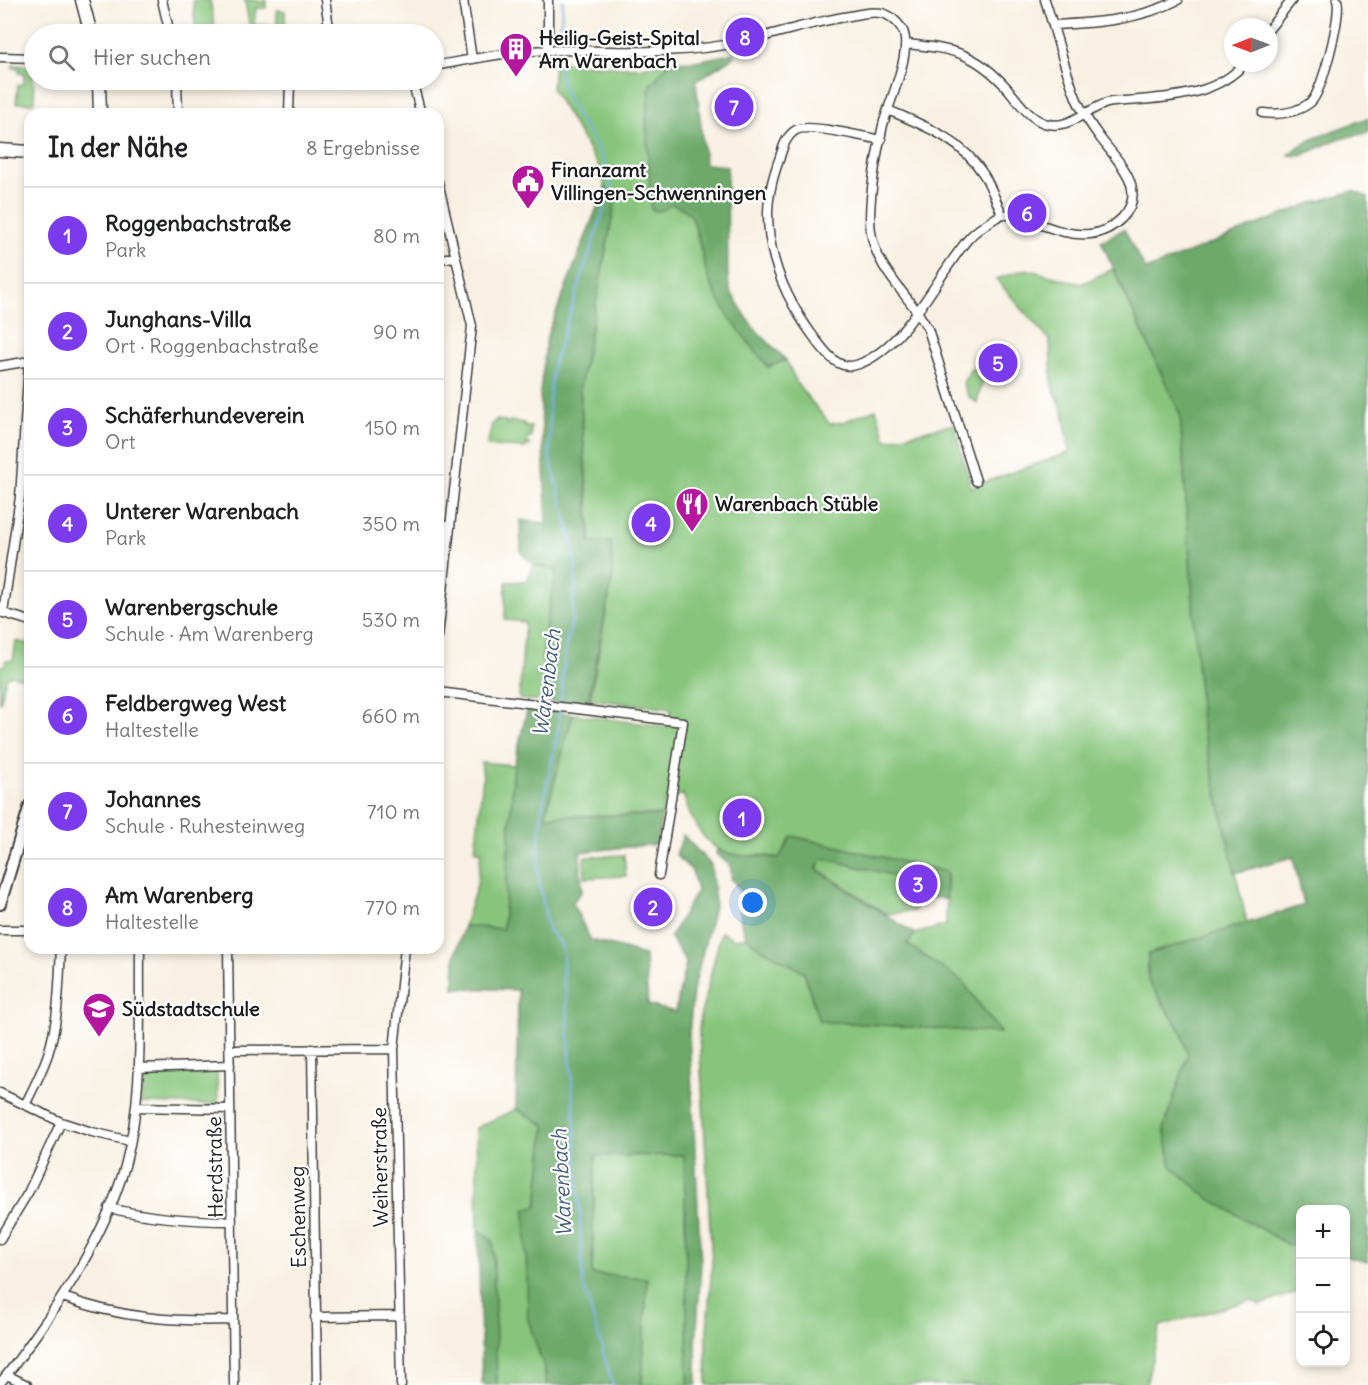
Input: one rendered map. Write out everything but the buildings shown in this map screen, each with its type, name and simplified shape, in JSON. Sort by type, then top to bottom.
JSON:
[{"type":"main road","points":[[82,0],[89,24]]},
{"type":"main road","points":[[99,90],[100,108]]},
{"type":"main road","points":[[0,150],[24,152]]},
{"type":"street","points":[[162,0],[168,24]]},
{"type":"street","points":[[325,0],[329,24]]},
{"type":"street","points":[[462,0],[472,59]]},
{"type":"street","points":[[548,0],[551,50]]},
{"type":"street","points":[[881,141],[811,127],[795,130],[789,136],[774,172],[769,192],[768,215],[771,244],[779,276],[798,316],[828,356],[846,366],[867,361],[893,339],[918,311],[969,238],[1002,214],[1026,218],[1059,231],[1076,234],[1102,231],[1125,216],[1130,207],[1132,184],[1127,172],[1084,114],[1045,0]]},
{"type":"street","points":[[1053,25],[1123,19],[1178,0]]},
{"type":"street","points":[[1278,18],[1292,0]]},
{"type":"street","points":[[1263,113],[1281,115],[1304,106],[1314,97],[1320,84],[1336,21],[1337,0]]},
{"type":"street","points":[[444,64],[551,50],[652,52],[706,48],[739,43],[824,20],[877,12],[884,13],[903,30],[906,44],[881,141],[870,209],[872,235],[876,252],[885,269],[918,311],[934,347],[976,481]]},
{"type":"street","points":[[906,44],[963,53],[974,59],[1002,83],[1038,120],[1060,126],[1108,103],[1148,100],[1201,91],[1227,80],[1235,72]]},
{"type":"street","points":[[0,57],[24,58]]},
{"type":"street","points":[[177,90],[178,108]]},
{"type":"street","points":[[289,108],[290,90]]},
{"type":"street","points":[[415,90],[419,108]]},
{"type":"street","points":[[888,110],[938,132],[960,147],[985,177],[1002,214]]},
{"type":"street","points":[[444,207],[472,326],[444,573]]},
{"type":"street","points":[[444,258],[456,257]]},
{"type":"street","points":[[0,366],[24,362]]},
{"type":"street","points":[[24,437],[20,497],[1,613],[24,619]]},
{"type":"street","points":[[444,526],[450,526]]},
{"type":"street","points":[[444,693],[683,722],[659,875]]},
{"type":"street","points":[[0,904],[24,836]]},
{"type":"street","points":[[0,930],[24,930]]},
{"type":"street","points":[[25,1105],[48,1053],[59,997],[61,954]]},
{"type":"street","points":[[0,1383],[63,1297],[90,1250],[125,1167],[136,1107],[140,954]]},
{"type":"street","name":"Herdstraße","points":[[228,954],[234,1385]]},
{"type":"street","name":"Weiherstraße","points":[[401,1385],[394,1049],[404,954]]},
{"type":"street","name":"Eschenweg","points":[[312,1049],[317,1385]]},
{"type":"street","points":[[230,1050],[394,1049]]},
{"type":"street","points":[[138,1068],[230,1065]]},
{"type":"street","points":[[0,1094],[61,1122],[130,1141]]},
{"type":"street","points":[[136,1107],[230,1109]]},
{"type":"street","points":[[0,1239],[29,1191],[61,1122]]},
{"type":"street","points":[[109,1208],[133,1214],[167,1218],[232,1221]]},
{"type":"street","points":[[63,1297],[93,1308],[124,1315],[191,1321],[233,1320]]},
{"type":"street","points":[[315,1317],[399,1316]]},
{"type":"street","points":[[7,1375],[27,1385]]},
{"type":"green space","points":[[193,0],[210,0],[214,24],[195,24]]},
{"type":"green space","points":[[245,0],[260,2],[266,0],[266,8],[256,8],[254,24],[249,24]]},
{"type":"green space","points":[[277,10],[285,11],[285,24],[277,24]]},
{"type":"green space","points":[[734,53],[735,56],[696,81],[705,164],[727,166],[730,291],[753,327],[786,360],[768,367],[720,302],[708,278],[691,216],[682,208],[671,204],[662,210],[651,209],[646,120],[650,85],[670,62],[696,61]]},
{"type":"green space","points":[[554,62],[637,68],[670,62],[650,85],[646,120],[651,209],[671,204],[681,207],[692,216],[708,277],[768,367],[786,360],[798,385],[830,424],[843,422],[876,409],[886,440],[954,424],[971,487],[1070,452],[1063,411],[1052,385],[1050,341],[996,279],[1026,269],[1081,284],[1113,269],[1180,414],[1201,722],[1247,923],[1148,954],[1148,981],[1181,1031],[1188,1055],[1164,1127],[1171,1166],[1207,1197],[1286,1244],[1296,1246],[1296,1292],[1260,1305],[1251,1300],[1160,1326],[1146,1385],[707,1385],[706,1343],[712,1263],[699,1033],[700,1018],[721,932],[735,939],[747,937],[758,946],[804,972],[819,1021],[1000,1032],[963,982],[907,944],[915,934],[946,925],[947,872],[793,836],[779,858],[760,855],[736,856],[716,848],[701,833],[690,814],[683,794],[665,801],[662,815],[545,816],[573,714],[668,727],[671,709],[590,699],[613,575],[591,542],[580,387],[615,203],[605,187],[601,170],[552,89]]},
{"type":"green space","points":[[13,65],[24,66],[24,74],[19,73],[19,68],[13,68]]},
{"type":"green space","points":[[24,84],[24,90],[34,90],[35,100],[32,103],[16,103],[18,85]]},
{"type":"green space","points":[[1368,118],[1368,133],[1338,139],[1301,156],[1289,155],[1314,138]]},
{"type":"green space","points":[[605,187],[615,203],[580,387],[590,542],[611,542],[613,575],[587,707],[551,702],[542,660],[546,621],[557,570],[534,565],[521,553],[520,520],[547,523],[540,392],[547,336]]},
{"type":"green space","points":[[1353,191],[1368,197],[1368,1262],[1350,1258],[1350,1205],[1296,1205],[1296,1246],[1286,1244],[1207,1197],[1171,1166],[1164,1127],[1188,1055],[1181,1031],[1148,981],[1148,954],[1304,905],[1293,857],[1235,873],[1201,722],[1180,414],[1101,241],[1124,229],[1146,270],[1311,203]]},
{"type":"green space","points":[[976,367],[985,371],[977,403],[968,396],[963,383],[970,370]]},
{"type":"green space","points":[[496,420],[506,421],[506,424],[509,424],[509,421],[524,423],[525,427],[531,427],[531,438],[528,438],[527,444],[530,445],[524,448],[487,446],[492,424]]},
{"type":"green space","points":[[534,565],[557,570],[546,621],[542,660],[551,702],[519,699],[525,622],[505,620],[506,582],[527,581]]},
{"type":"green space","points":[[16,641],[24,643],[24,678],[11,675],[6,678],[0,704],[0,666],[4,666],[6,660],[13,661]]},
{"type":"green space","points":[[528,706],[573,714],[545,816],[662,815],[657,844],[580,852],[582,891],[572,903],[591,940],[645,955],[648,1005],[675,1012],[686,962],[670,937],[697,891],[692,871],[676,855],[683,835],[711,865],[715,903],[693,991],[689,1034],[701,1264],[696,1344],[697,1385],[688,1385],[684,1155],[595,1156],[592,1274],[647,1278],[642,1385],[546,1385],[546,1374],[528,1320],[525,1210],[537,1206],[545,1125],[516,1109],[518,990],[454,988],[455,955],[464,926],[503,929],[514,765]]},
{"type":"green space","points":[[481,762],[514,765],[503,929],[464,926],[477,885],[481,851],[475,851],[483,777]]},
{"type":"green space","points":[[792,836],[947,872],[946,899],[925,897],[933,885],[822,858],[816,869],[915,934],[907,944],[963,982],[1000,1033],[819,1021],[804,972],[765,951],[747,937],[739,908],[740,890],[731,878],[728,863],[716,854],[717,849],[739,855],[779,858]]},
{"type":"green space","points":[[624,855],[626,876],[585,878],[584,857]]},
{"type":"green space","points":[[822,858],[933,885],[914,911],[887,914],[817,869]]},
{"type":"green space","points":[[209,1068],[217,1071],[218,1105],[141,1103],[142,1071]]},
{"type":"green space","points":[[516,1109],[545,1125],[537,1206],[525,1210],[546,1385],[497,1385],[493,1241],[478,1229],[476,1128]]},
{"type":"green space","points":[[595,1155],[685,1155],[688,1385],[642,1385],[647,1278],[592,1275]]},
{"type":"green space","points":[[478,1229],[493,1241],[497,1385],[482,1385]]},
{"type":"waterway","name":"Warenbach","points":[[559,46],[563,0]]},
{"type":"waterway","name":"Warenbach","points":[[559,52],[564,91],[600,154],[611,188],[553,365],[549,400],[550,458],[576,566],[572,620],[565,651],[558,730],[544,798],[538,875],[548,930],[560,943],[563,954],[583,1284],[613,1385]]},
{"type":"place","name":"Am Warenberg","points":[[745,37]]},
{"type":"place","name":"Heilig-Geist-Spital Am Warenbach","points":[[516,78]]},
{"type":"place","name":"Johannes","points":[[734,107]]},
{"type":"place","name":"Finanzamt Villingen-Schwenningen","points":[[528,210]]},
{"type":"place","name":"Feldbergweg West","points":[[1027,213]]},
{"type":"place","name":"Warenbergschule","points":[[998,363]]},
{"type":"place","name":"Unterer Warenbach","points":[[651,523]]},
{"type":"place","name":"Warenbach Stüble","points":[[692,533]]},
{"type":"place","name":"Roggenbachstraße","points":[[742,818]]},
{"type":"place","name":"Schäferhundeverein","points":[[918,884]]},
{"type":"place","name":"Junghans-Villa","points":[[653,907]]},
{"type":"place","name":"Südstadtschule","points":[[99,1038]]}]
